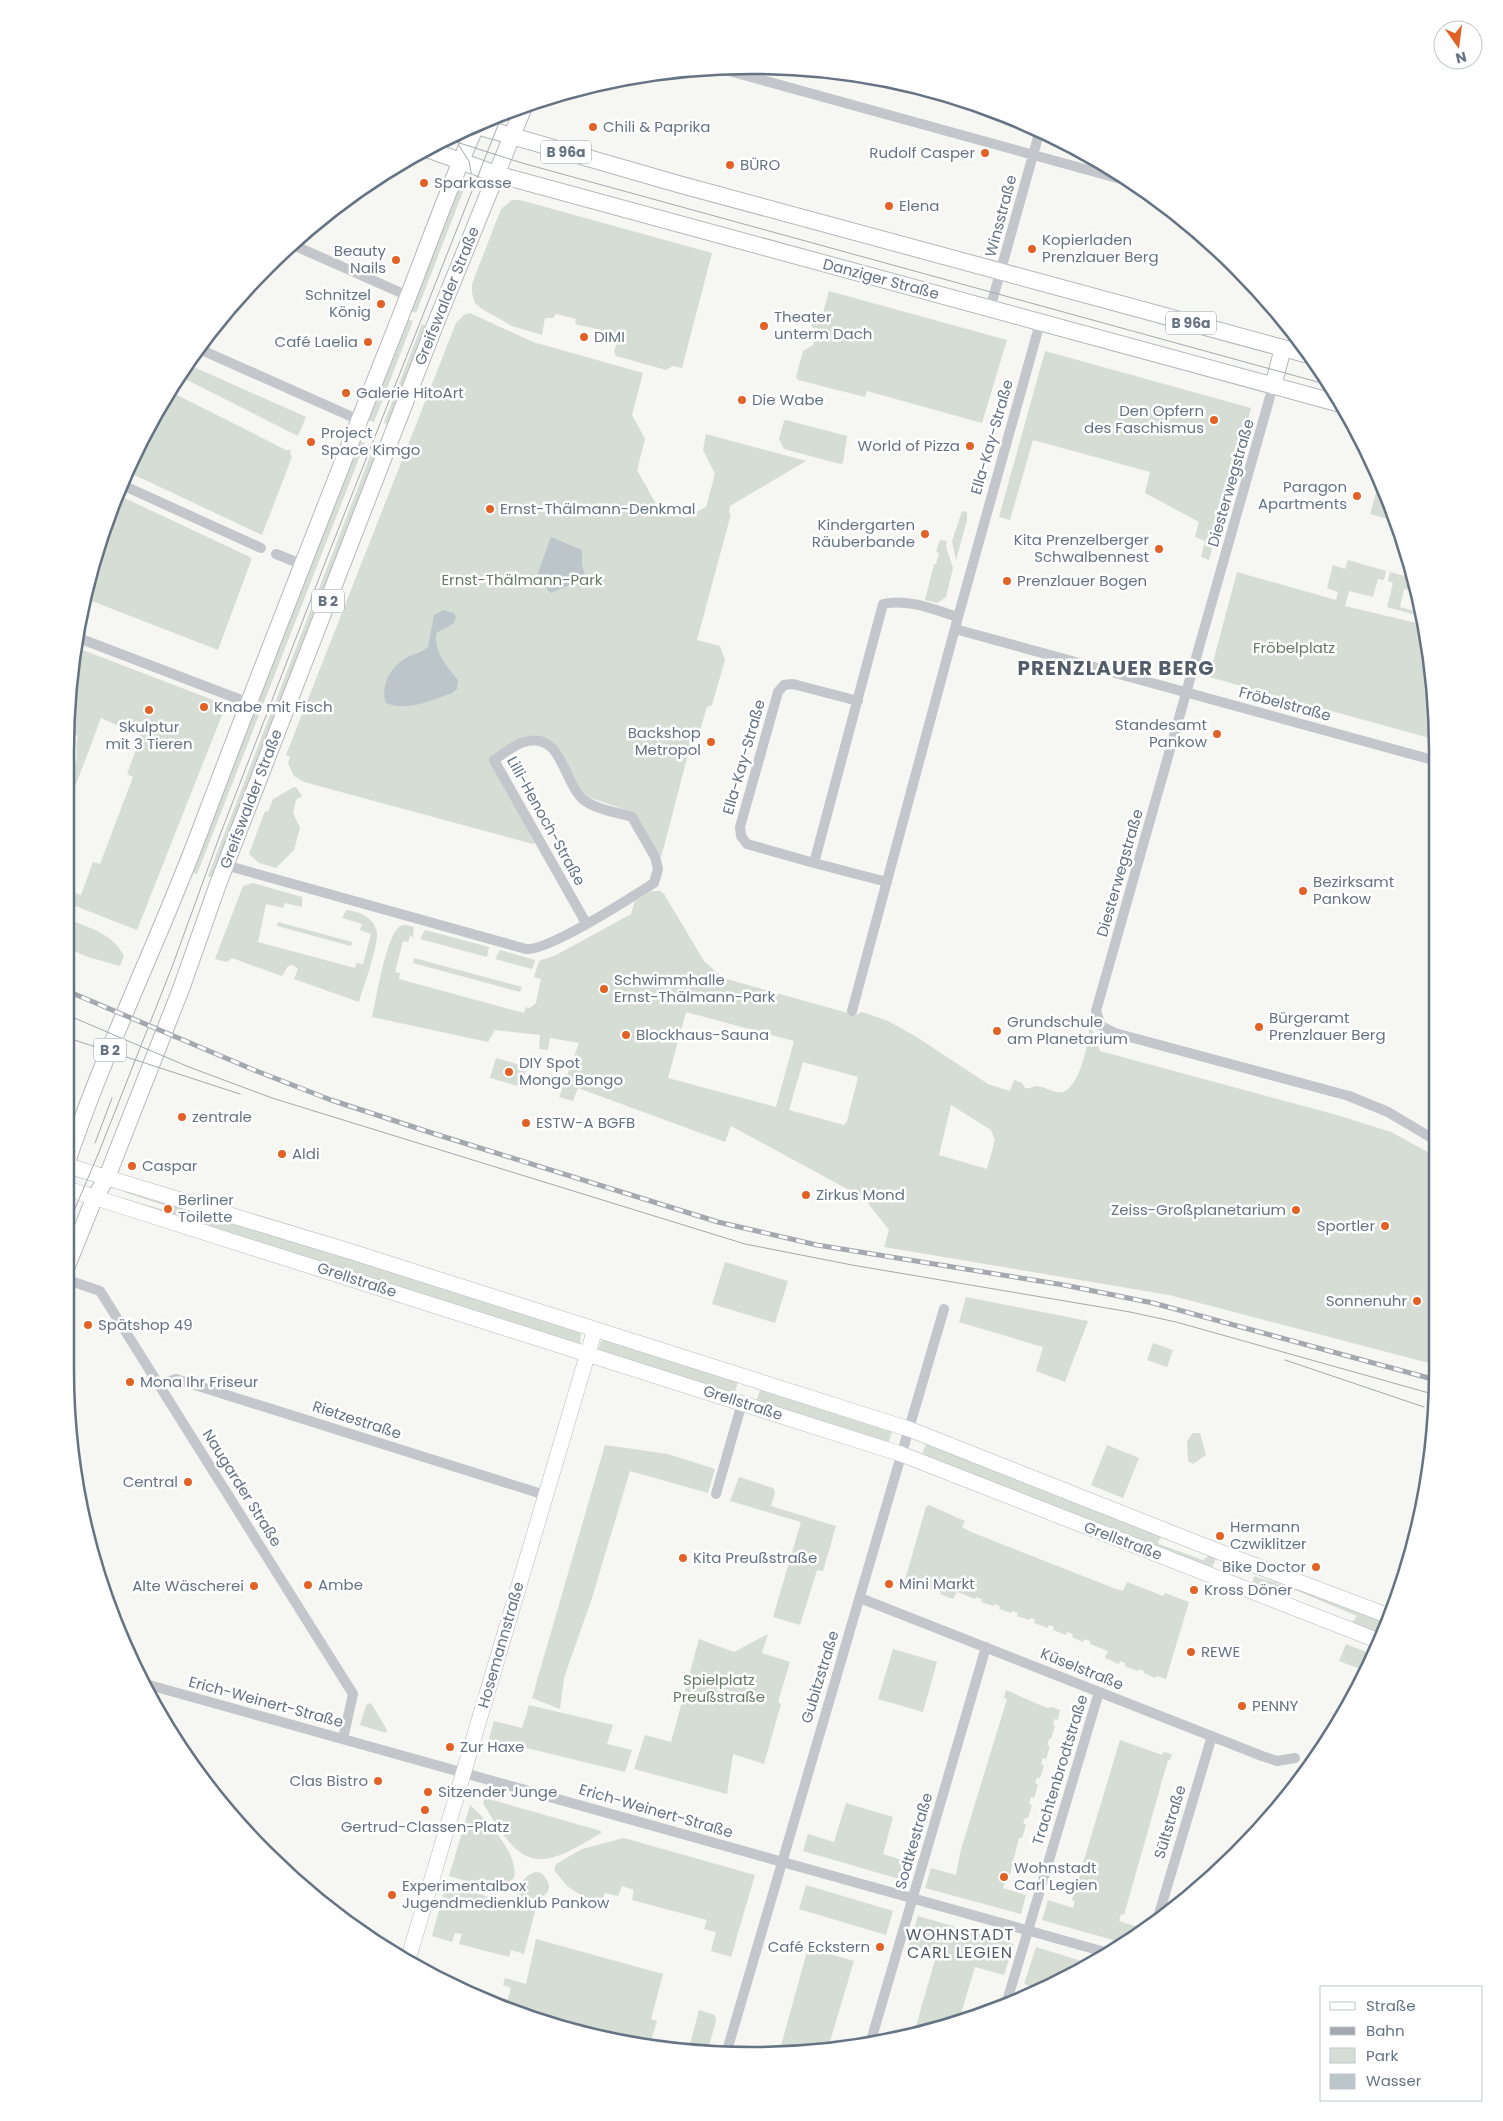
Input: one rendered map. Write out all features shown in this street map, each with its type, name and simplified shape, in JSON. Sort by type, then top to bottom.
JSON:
[{"type":"main road","name":"Greifswalder Straße","points":[[74,1248],[94,1198],[107,1177],[187,972],[225,864],[435,325],[521,115]]},
{"type":"main road","name":"B 96a","points":[[484,129],[1299,352]]},
{"type":"main road","name":"B 2","points":[[74,1142],[112,1042],[181,881],[301,564],[408,296],[459,162],[472,135]]},
{"type":"main road","name":"Danziger Straße","points":[[436,153],[496,174],[1331,401]]},
{"type":"main road","points":[[1273,386],[1283,348]]},
{"type":"street","points":[[741,74],[1106,175]]},
{"type":"street","name":"Winsstraße","points":[[990,309],[1038,138]]},
{"type":"street","points":[[299,248],[408,296]]},
{"type":"street","name":"Ella-Kay-Straße","points":[[852,1011],[958,616],[1040,323]]},
{"type":"street","points":[[205,352],[358,420]]},
{"type":"street","name":"Diesterwegstraße","points":[[1273,386],[1096,1011],[1101,1026],[1115,1033],[1348,1096],[1388,1112],[1429,1136]]},
{"type":"street","points":[[127,487],[261,548]]},
{"type":"street","points":[[276,554],[301,564]]},
{"type":"street","points":[[814,863],[883,604],[891,602],[917,606],[958,616]]},
{"type":"street","name":"Fröbelstraße","points":[[955,629],[1429,759]]},
{"type":"street","points":[[84,640],[248,703]]},
{"type":"street","name":"Ella-Kay-Straße","points":[[858,701],[793,684],[784,685],[778,692],[740,827],[741,836],[746,844],[887,882]]},
{"type":"street","name":"Lilli-Henoch-Straße","points":[[225,864],[526,949],[550,943],[586,923],[654,883],[658,869],[655,857],[632,817],[599,807],[580,796],[551,745],[541,741],[523,743],[494,760],[586,923]]},
{"type":"street","name":"Grellstraße","points":[[74,1168],[595,1329],[749,1380],[909,1429],[1230,1556],[1383,1614]]},
{"type":"street","name":"Grellstraße","points":[[74,1191],[901,1454],[1373,1639]]},
{"type":"street","name":"Naugarder Straße","points":[[74,1282],[100,1291],[353,1694],[342,1739]]},
{"type":"street","name":"Gubitzstraße","points":[[728,2046],[944,1308]]},
{"type":"street","name":"Hosemannstraße","points":[[410,1954],[595,1329]]},
{"type":"street","name":"Rietzestraße","points":[[160,1384],[176,1379],[545,1495]]},
{"type":"street","points":[[716,1494],[749,1380]]},
{"type":"street","name":"Küselstraße","points":[[860,1598],[1277,1761],[1295,1758]]},
{"type":"street","name":"Sodtkestraße","points":[[872,2036],[986,1647]]},
{"type":"street","name":"Erich-Weinert-Straße","points":[[153,1686],[1099,1950]]},
{"type":"street","name":"Trachtenbrodtstraße","points":[[1008,1997],[1099,1692]]},
{"type":"street","name":"Sültstraße","points":[[1160,1910],[1212,1736]]},
{"type":"green space","points":[[457,186],[464,189],[416,313],[408,310]]},
{"type":"green space","points":[[512,200],[520,200],[712,253],[682,368],[673,366],[666,370],[616,356],[614,351],[617,343],[614,338],[605,332],[575,324],[576,319],[556,314],[553,318],[545,318],[542,335],[512,326],[475,303],[472,284],[501,209]]},
{"type":"green space","points":[[829,291],[1007,340],[982,423],[867,391],[865,397],[798,380],[796,377],[803,351],[813,345],[816,334],[811,324],[814,315],[817,312],[823,313]]},
{"type":"green space","name":"Ernst-Thälmann-Park","points":[[470,313],[533,342],[643,373],[632,415],[645,439],[637,470],[660,511],[685,518],[706,507],[715,474],[703,450],[706,434],[806,461],[730,506],[729,512],[731,514],[697,640],[720,646],[725,660],[712,705],[707,707],[700,730],[693,735],[661,858],[634,813],[588,797],[579,788],[552,741],[531,736],[490,759],[535,843],[533,844],[304,782],[294,776],[288,763],[290,757],[286,755],[456,323],[464,315]]},
{"type":"green space","points":[[405,318],[413,321],[374,422],[366,419]]},
{"type":"green space","points":[[422,324],[428,327],[390,425],[384,423]]},
{"type":"green space","points":[[1045,351],[1251,408],[1209,560],[1201,557],[1205,541],[1195,537],[1199,522],[1145,493],[1150,472],[1033,440],[1010,520],[999,517]]},
{"type":"green space","points":[[194,367],[306,417],[298,436],[185,379]]},
{"type":"green space","points":[[176,395],[286,450],[291,450],[290,454],[292,457],[262,535],[133,474]]},
{"type":"green space","points":[[784,421],[847,436],[843,463],[840,464],[784,449],[779,439]]},
{"type":"green space","points":[[358,441],[365,443],[197,874],[190,871]]},
{"type":"green space","points":[[374,446],[381,449],[214,878],[208,876]]},
{"type":"green space","points":[[1377,489],[1388,519],[1370,514]]},
{"type":"green space","points":[[123,497],[252,558],[218,650],[91,601],[97,576]]},
{"type":"green space","points":[[962,511],[967,512],[967,520],[956,560],[952,541]]},
{"type":"green space","points":[[940,540],[947,541],[946,547],[953,568],[946,597],[937,603],[925,600],[934,564],[936,564],[939,553],[936,552]]},
{"type":"green space","name":"Fröbelplatz","points":[[1348,560],[1386,571],[1384,580],[1378,579],[1373,597],[1349,591],[1345,606],[1417,623],[1428,707],[1429,738],[1209,677],[1237,572],[1336,600],[1338,592],[1327,588],[1333,565],[1345,569]]},
{"type":"green space","points":[[1390,572],[1406,576],[1409,591],[1404,589],[1400,607],[1414,611],[1415,615],[1387,607],[1393,583],[1388,581]]},
{"type":"green space","points":[[82,650],[226,705],[137,930],[74,906],[74,892],[81,895],[93,862],[100,864],[133,777],[127,774],[141,736],[101,718],[75,787],[74,764],[77,756],[78,736],[75,735],[74,737],[75,707]]},
{"type":"green space","points":[[294,787],[302,796],[296,800],[293,813],[300,828],[294,850],[276,868],[259,863],[249,854],[265,811],[268,812],[273,799]]},
{"type":"green space","points":[[253,883],[302,897],[302,907],[285,903],[283,908],[266,904],[258,942],[355,968],[356,963],[363,964],[371,934],[360,930],[362,924],[342,918],[346,910],[366,916],[374,924],[377,934],[373,958],[359,1002],[294,979],[298,969],[293,965],[288,966],[282,976],[232,958],[227,962],[215,959],[243,886]]},
{"type":"green space","points":[[651,891],[660,891],[664,894],[704,961],[723,978],[855,1015],[862,1012],[888,1021],[915,1036],[988,1084],[1010,1091],[1014,1080],[1022,1083],[1025,1088],[1039,1086],[1056,1092],[1063,1092],[1069,1088],[1074,1082],[1082,1064],[1089,1029],[1092,1029],[1100,1051],[1337,1115],[1391,1132],[1429,1153],[1429,1363],[1169,1295],[884,1247],[889,1230],[867,1202],[867,1198],[731,1126],[725,1142],[578,1088],[573,1101],[559,1097],[579,1043],[550,1038],[548,1050],[539,1049],[540,1035],[495,1030],[488,1042],[372,1017],[390,943],[394,933],[403,925],[414,927],[413,937],[410,936],[408,942],[403,941],[395,972],[400,973],[399,979],[524,1013],[526,1007],[530,1008],[536,1003],[541,979],[534,977],[539,961],[556,955],[631,914],[635,901]],"holes":[[[686,1012],[794,1041],[776,1107],[668,1078]],[[803,1062],[858,1077],[847,1121],[844,1125],[789,1110]],[[951,1105],[991,1130],[995,1140],[987,1169],[939,1155]]]},
{"type":"green space","points":[[74,922],[106,936],[119,948],[124,956],[120,966],[74,951]]},
{"type":"green space","points":[[278,922],[352,942],[351,946],[277,926]]},
{"type":"green space","points":[[425,930],[489,947],[487,957],[420,939]]},
{"type":"green space","points":[[500,950],[535,960],[532,969],[495,959]]},
{"type":"green space","points":[[414,958],[522,987],[520,992],[413,963]]},
{"type":"green space","name":"DIY Spot Mongo Bongo","points":[[496,1058],[527,1067],[521,1087],[490,1078]]},
{"type":"green space","points":[[125,1190],[166,1200],[581,1333],[580,1344],[122,1201],[123,1198],[171,1212],[172,1208],[124,1192]]},
{"type":"green space","points":[[725,1262],[788,1281],[775,1323],[712,1304]]},
{"type":"green space","points":[[966,1297],[1088,1321],[1065,1382],[1036,1371],[1043,1347],[959,1322]]},
{"type":"green space","points":[[604,1340],[738,1382],[734,1395],[598,1350],[601,1341]]},
{"type":"green space","points":[[1153,1343],[1173,1350],[1167,1367],[1147,1360]]},
{"type":"green space","points":[[760,1390],[892,1432],[888,1444],[756,1402]]},
{"type":"green space","points":[[1193,1433],[1200,1433],[1206,1455],[1193,1464],[1188,1461],[1187,1441]]},
{"type":"green space","points":[[926,1444],[1163,1536],[1158,1541],[1159,1544],[1203,1560],[1210,1555],[1216,1558],[1212,1568],[922,1454]]},
{"type":"green space","points":[[605,1445],[668,1454],[715,1469],[708,1493],[630,1471],[592,1598],[564,1678],[560,1709],[532,1698]]},
{"type":"green space","points":[[1107,1445],[1139,1458],[1123,1498],[1091,1485]]},
{"type":"green space","points":[[739,1477],[773,1488],[775,1493],[771,1506],[836,1526],[823,1571],[817,1570],[800,1625],[773,1617],[801,1522],[730,1501]]},
{"type":"green space","points":[[929,1505],[965,1521],[962,1527],[971,1532],[1116,1589],[1123,1591],[1127,1582],[1163,1596],[1165,1593],[1189,1602],[1166,1679],[1157,1676],[1155,1678],[1140,1669],[1138,1671],[1125,1666],[1125,1663],[1120,1661],[1119,1664],[1105,1658],[1108,1651],[1090,1644],[1090,1641],[1085,1639],[1083,1642],[1072,1637],[1073,1634],[1067,1632],[1066,1635],[1053,1630],[1054,1627],[1049,1625],[1048,1628],[1034,1623],[1035,1619],[1031,1618],[1029,1620],[1017,1616],[1018,1613],[999,1609],[1000,1606],[995,1604],[993,1606],[981,1602],[982,1599],[976,1597],[975,1599],[957,1592],[953,1599],[940,1594],[941,1591],[935,1589],[934,1591],[922,1586],[922,1584],[905,1580],[926,1507]]},
{"type":"green space","points":[[1254,1576],[1308,1593],[1381,1621],[1377,1632],[1352,1622],[1357,1616],[1293,1589],[1285,1588],[1280,1594],[1252,1583]]},
{"type":"green space","name":"Spielplatz Preußstraße","points":[[768,1634],[762,1653],[790,1662],[778,1702],[781,1704],[764,1764],[733,1754],[727,1794],[634,1769],[645,1735],[671,1742],[699,1639],[734,1652]]},
{"type":"green space","points":[[1346,1644],[1367,1652],[1359,1669],[1339,1661]]},
{"type":"green space","points":[[893,1649],[937,1662],[923,1712],[878,1699]]},
{"type":"green space","points":[[1006,1690],[1047,1708],[1052,1707],[1060,1710],[1058,1720],[1054,1719],[1053,1725],[1055,1726],[1047,1745],[1050,1746],[1046,1759],[1043,1758],[1041,1764],[1044,1766],[1040,1778],[1037,1778],[1035,1783],[1038,1785],[1034,1798],[1031,1797],[1029,1804],[1032,1805],[1028,1818],[1025,1818],[1023,1823],[1026,1825],[1022,1838],[1019,1838],[1008,1882],[1005,1881],[1003,1888],[1026,1895],[1021,1914],[925,1888],[931,1868],[956,1875],[960,1853],[1007,1699],[1004,1698]]},
{"type":"green space","points":[[371,1703],[387,1730],[386,1733],[360,1725],[366,1705]]},
{"type":"green space","points":[[529,1705],[613,1725],[607,1744],[632,1750],[625,1772],[489,1739],[494,1721],[522,1728]]},
{"type":"green space","points":[[1120,1740],[1162,1755],[1164,1752],[1172,1754],[1170,1760],[1168,1760],[1124,1915],[1121,1914],[1119,1921],[1137,1927],[1115,1941],[1042,1920],[1048,1900],[1073,1908],[1075,1901],[1072,1900]]},
{"type":"green space","points":[[485,1798],[601,1831],[601,1833],[560,1855],[545,1859],[532,1858],[520,1852],[509,1841],[483,1803]]},
{"type":"green space","points":[[846,1803],[893,1817],[883,1854],[908,1862],[903,1880],[803,1851],[808,1834],[834,1842]]},
{"type":"green space","points":[[470,1805],[493,1828],[512,1859],[514,1878],[505,1884],[504,1881],[477,1880],[476,1884],[449,1876]]},
{"type":"green space","points":[[624,1838],[755,1875],[731,1957],[711,1951],[716,1932],[704,1929],[707,1920],[632,1900],[634,1890],[622,1886],[618,1896],[605,1893],[600,1908],[567,1886],[554,1870],[556,1864],[582,1849]]},
{"type":"green space","points":[[535,1872],[541,1873],[547,1880],[548,1891],[539,1898],[519,1898],[517,1894],[521,1883]]},
{"type":"green space","points":[[446,1884],[535,1911],[524,1954],[511,1950],[509,1957],[459,1944],[462,1934],[455,1933],[452,1942],[432,1936]]},
{"type":"green space","points":[[806,1885],[893,1911],[886,1935],[799,1909]]},
{"type":"green space","points":[[918,1916],[1014,1944],[1004,1975],[975,1967],[961,2013],[916,2027],[937,1953],[909,1945]]},
{"type":"green space","points":[[536,1939],[663,1974],[651,2019],[657,2021],[651,2039],[576,2024],[499,1998],[508,1999],[511,1988],[503,1985],[505,1978],[526,1984]]},
{"type":"green space","points":[[1036,1947],[1081,1961],[1030,1987],[1024,1984]]},
{"type":"green space","points":[[808,1948],[854,1961],[830,2042],[781,2046]]},
{"type":"green space","points":[[699,2010],[715,2015],[716,2021],[709,2046],[690,2044]]},
{"type":"water","points":[[551,537],[582,550],[582,565],[586,578],[551,593],[536,578]]},
{"type":"water","points":[[444,610],[454,613],[456,617],[451,625],[436,634],[437,648],[442,659],[458,680],[457,689],[452,693],[428,702],[411,706],[386,703],[384,690],[391,672],[400,662],[428,647],[434,615]]},
{"type":"tram line","points":[[74,1211],[172,967],[220,835],[323,568],[499,122]]},
{"type":"tram line","points":[[469,136],[488,127]]},
{"type":"tram line","points":[[456,142],[522,163],[1320,382]]},
{"type":"tram line","points":[[458,144],[469,161],[473,183]]},
{"type":"tram line","points":[[74,1018],[189,1067],[272,1098],[745,1244],[852,1265],[1130,1312],[1176,1322],[1428,1393]]},
{"type":"tram line","points":[[74,1040],[240,1094]]},
{"type":"tram line","points":[[95,1143],[112,1098]]},
{"type":"tram line","points":[[1285,1360],[1424,1407]]},
{"type":"railway","points":[[74,994],[254,1070],[331,1100],[718,1222],[817,1245],[1064,1285],[1153,1303],[1429,1378]]},
{"type":"place","name":"Chili & Paprika","points":[[593,127]]},
{"type":"place","name":"Rudolf Casper","points":[[985,153]]},
{"type":"place","name":"BÜRO","points":[[730,165]]},
{"type":"place","name":"Sparkasse","points":[[424,183]]},
{"type":"place","name":"Elena","points":[[889,206]]},
{"type":"place","name":"Kopierladen Prenzlauer Berg","points":[[1032,249]]},
{"type":"place","name":"Beauty Nails","points":[[396,260]]},
{"type":"place","name":"Schnitzel König","points":[[381,304]]},
{"type":"place","name":"Theater unterm Dach","points":[[764,326]]},
{"type":"place","name":"DIMI","points":[[584,337]]},
{"type":"place","name":"Café Laelia","points":[[368,342]]},
{"type":"place","name":"Galerie HitoArt","points":[[346,393]]},
{"type":"place","name":"Die Wabe","points":[[742,400]]},
{"type":"place","name":"Den Opfern des Faschismus","points":[[1214,420]]},
{"type":"place","name":"Project Space Kimgo","points":[[311,442]]},
{"type":"place","name":"World of Pizza","points":[[970,446]]},
{"type":"place","name":"Paragon Apartments","points":[[1357,496]]},
{"type":"place","name":"Ernst-Thälmann-Denkmal","points":[[490,509]]},
{"type":"place","name":"Kindergarten Räuberbande","points":[[925,534]]},
{"type":"place","name":"Kita Prenzelberger Schwalbennest","points":[[1159,549]]},
{"type":"place","name":"Prenzlauer Bogen","points":[[1007,581]]},
{"type":"place","name":"Knabe mit Fisch","points":[[204,707]]},
{"type":"place","name":"Skulptur mit 3 Tieren","points":[[149,710]]},
{"type":"place","name":"Standesamt Pankow","points":[[1217,734]]},
{"type":"place","name":"Backshop Metropol","points":[[711,742]]},
{"type":"place","name":"Bezirksamt Pankow","points":[[1303,891]]},
{"type":"place","name":"Schwimmhalle Ernst-Thälmann-Park","points":[[604,989]]},
{"type":"place","name":"Bürgeramt Prenzlauer Berg","points":[[1259,1027]]},
{"type":"place","name":"Grundschule am Planetarium","points":[[997,1031]]},
{"type":"place","name":"Blockhaus-Sauna","points":[[626,1035]]},
{"type":"place","name":"DIY Spot Mongo Bongo","points":[[509,1072]]},
{"type":"place","name":"zentrale","points":[[182,1117]]},
{"type":"place","name":"ESTW-A BGFB","points":[[526,1123]]},
{"type":"place","name":"Aldi","points":[[282,1154]]},
{"type":"place","name":"Caspar","points":[[132,1166]]},
{"type":"place","name":"Zirkus Mond","points":[[806,1195]]},
{"type":"place","name":"Berliner Toilette","points":[[168,1209]]},
{"type":"place","name":"Zeiss-Großplanetarium","points":[[1296,1210]]},
{"type":"place","name":"Sportler","points":[[1385,1226]]},
{"type":"place","name":"Sonnenuhr","points":[[1417,1301]]},
{"type":"place","name":"Spätshop 49","points":[[88,1325]]},
{"type":"place","name":"Mona Ihr Friseur","points":[[130,1382]]},
{"type":"place","name":"Central","points":[[188,1482]]},
{"type":"place","name":"Hermann Czwiklitzer","points":[[1220,1536]]},
{"type":"place","name":"Kita Preußstraße","points":[[683,1558]]},
{"type":"place","name":"Bike Doctor","points":[[1316,1567]]},
{"type":"place","name":"Mini Markt","points":[[889,1584]]},
{"type":"place","name":"Ambe","points":[[308,1585]]},
{"type":"place","name":"Alte Wäscherei","points":[[254,1586]]},
{"type":"place","name":"Kross Döner","points":[[1194,1590]]},
{"type":"place","name":"REWE","points":[[1191,1652]]},
{"type":"place","name":"PENNY","points":[[1242,1706]]},
{"type":"place","name":"Zur Haxe","points":[[450,1747]]},
{"type":"place","name":"Clas Bistro","points":[[378,1781]]},
{"type":"place","name":"Sitzender Junge","points":[[428,1792]]},
{"type":"place","name":"Gertrud-Classen-Platz","points":[[425,1810]]},
{"type":"place","name":"Wohnstadt Carl Legien","points":[[1004,1877]]},
{"type":"place","name":"Experimentalbox Jugendmedienklub Pankow","points":[[392,1895]]},
{"type":"place","name":"Café Eckstern","points":[[880,1947]]},
{"type":"district","name":"PRENZLAUER BERG","points":[[1116,668]]},
{"type":"district","name":"WOHNSTADT CARL LEGIEN","points":[[960,1943]]}]
